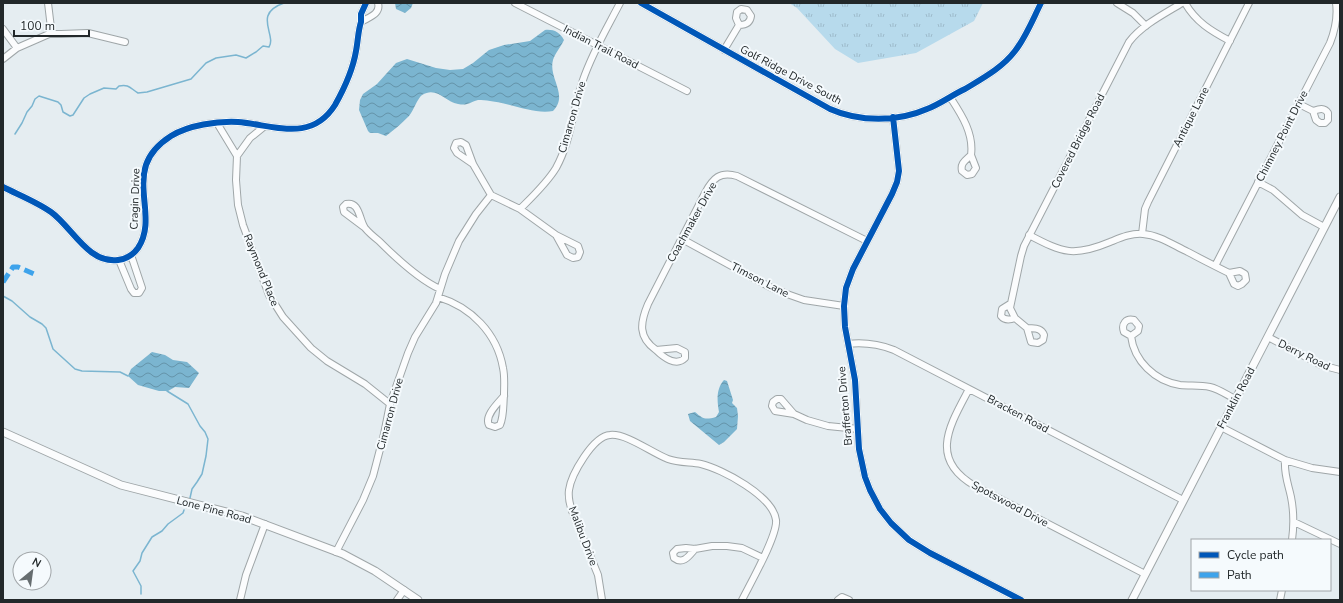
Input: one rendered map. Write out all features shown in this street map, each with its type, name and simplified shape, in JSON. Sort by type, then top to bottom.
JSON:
[{"type":"street","points":[[48,3],[51,28],[49,34]]},
{"type":"street","name":"Cragin Drive","points":[[131,255],[141,242],[145,230],[144,175],[146,166],[150,156],[162,142],[189,128],[217,123],[236,122],[299,129],[314,125],[326,116],[339,98],[352,66],[356,51],[361,14],[366,3]]},
{"type":"street","points":[[361,22],[376,13],[379,7],[378,3]]},
{"type":"street","name":"Indian Trail Road","points":[[515,3],[687,91]]},
{"type":"street","name":"Cimarron Drive","points":[[520,209],[545,182],[559,162],[569,135],[583,80],[598,46],[620,3]]},
{"type":"street","name":"Golf Ridge Drive South","points":[[641,3],[835,111],[860,117],[875,118],[894,117],[928,109],[990,74],[1009,58],[1020,44],[1041,3]]},
{"type":"street","points":[[1118,3],[1130,10],[1146,26]]},
{"type":"street","name":"Covered Bridge Road","points":[[1027,328],[1014,318],[1010,304],[1021,256],[1030,235],[1126,47],[1133,37],[1146,26],[1182,3]]},
{"type":"street","points":[[1185,3],[1194,17],[1201,23],[1213,32],[1230,41]]},
{"type":"street","name":"Antique Lane","points":[[1142,234],[1145,209],[1148,202],[1249,3]]},
{"type":"street","name":"Chimney Point Drive","points":[[1215,266],[1330,43],[1338,25],[1336,3]]},
{"type":"street","points":[[724,50],[739,25]]},
{"type":"street","points":[[3,29],[17,48]]},
{"type":"street","points":[[3,59],[17,48],[49,34],[88,33],[125,42]]},
{"type":"street","points":[[950,97],[968,129],[972,143],[971,155]]},
{"type":"street","points":[[1298,104],[1313,111]]},
{"type":"street","name":"Brafferton Drive","points":[[894,117],[899,167],[898,177],[892,194],[850,277],[846,288],[844,306],[845,327],[856,390],[861,462],[867,484],[880,509],[891,523],[916,544],[1021,600]]},
{"type":"street","points":[[217,123],[237,156],[250,138],[265,126]]},
{"type":"street","name":"Raymond Place","points":[[237,156],[237,190],[240,216],[272,301],[296,333],[319,354],[337,368],[365,384],[390,404]]},
{"type":"street","points":[[473,164],[491,195],[520,209],[556,235]]},
{"type":"street","name":"Coachmaker Drive","points":[[656,350],[643,335],[642,324],[648,304],[711,183],[718,177],[732,174],[742,178],[867,241]]},
{"type":"street","points":[[1258,182],[1273,190],[1302,215],[1324,227]]},
{"type":"street","points":[[3,187],[53,213],[87,249],[98,256],[107,260],[119,260],[131,255],[142,288],[139,293],[134,293],[131,289],[119,260]]},
{"type":"street","name":"Cimarron Drive","points":[[336,552],[363,500],[371,481],[379,455],[390,404],[411,345],[433,309],[449,263],[459,241],[476,214],[491,195]]},
{"type":"street","name":"Franklin Road","points":[[1133,600],[1183,500],[1340,197]]},
{"type":"street","points":[[364,227],[388,250],[418,275],[440,289]]},
{"type":"street","points":[[1030,235],[1058,249],[1076,252],[1092,249],[1127,236],[1142,234],[1159,238],[1229,273]]},
{"type":"street","name":"Timson Lane","points":[[682,239],[770,287],[804,300],[844,306]]},
{"type":"street","points":[[438,297],[462,307],[474,316],[486,330],[498,351],[504,376],[504,396],[501,423],[497,427],[489,426],[488,420],[490,415],[504,396]]},
{"type":"street","name":"Covered Bridge Road","points":[[1010,304],[1002,309],[1001,316],[1008,320],[1014,318]]},
{"type":"street","points":[[1131,336],[1136,355],[1146,367],[1158,376],[1178,384],[1214,388],[1236,399]]},
{"type":"street","name":"Derry Road","points":[[1268,337],[1321,365],[1340,370]]},
{"type":"street","name":"Bracken Road","points":[[848,344],[865,343],[884,346],[903,354],[1183,500]]},
{"type":"street","name":"Spotswood Drive","points":[[969,389],[952,422],[948,440],[947,450],[958,473],[965,480],[978,488],[1145,574]]},
{"type":"street","points":[[794,414],[807,420],[828,426],[858,428]]},
{"type":"street","points":[[1221,427],[1285,460],[1312,468],[1340,472]]},
{"type":"street","name":"Lone Pine Road","points":[[3,432],[121,485],[230,513],[265,524],[336,552],[366,566],[418,600]]},
{"type":"street","name":"Malibu Drive","points":[[602,600],[598,575],[572,511],[569,491],[575,475],[587,453],[598,440],[608,435],[622,437],[670,460],[712,467],[735,478],[754,492],[771,508],[776,519],[775,532],[742,600]]},
{"type":"street","points":[[1285,460],[1284,472],[1291,496],[1294,522],[1292,539]]},
{"type":"street","points":[[1294,522],[1330,539]]},
{"type":"street","points":[[240,600],[246,575],[265,524]]},
{"type":"street","points":[[695,549],[712,546],[727,546],[742,548],[763,558]]},
{"type":"street","points":[[397,600],[404,590]]},
{"type":"street","points":[[838,600],[842,597],[849,600]]},
{"type":"green space","points":[[789,3],[983,3],[974,21],[916,53],[858,63],[835,49],[797,8]]},
{"type":"water","points":[[395,3],[413,3],[411,8],[405,13],[396,9]]},
{"type":"water","points":[[545,30],[556,32],[564,40],[553,60],[552,67],[559,93],[559,99],[553,111],[546,112],[530,110],[484,100],[478,100],[469,104],[458,104],[432,92],[422,95],[409,116],[386,136],[378,133],[370,133],[368,131],[359,110],[360,100],[363,94],[377,84],[396,63],[407,59],[436,68],[450,70],[463,69],[489,50],[504,45],[530,41]]},
{"type":"water","points":[[152,352],[165,355],[173,360],[187,362],[199,373],[189,388],[175,387],[168,391],[159,391],[138,385],[128,376],[131,369]]},
{"type":"water","points":[[724,380],[727,381],[733,400],[732,403],[737,408],[737,429],[719,445],[690,421],[688,414],[695,412],[704,418],[716,417],[719,412],[718,391]]},
{"type":"waterway","points":[[15,134],[35,99],[39,96],[58,102],[61,105],[63,112],[70,116],[73,115],[84,98],[104,88],[116,89],[119,86],[125,86],[138,93],[147,92],[191,79],[206,63],[216,58],[236,55],[246,58],[263,46],[269,47],[271,42],[267,19],[269,13],[274,8],[284,3]]},
{"type":"waterway","points":[[3,296],[12,301],[30,317],[46,328],[53,349],[75,369],[82,371],[120,372],[128,376]]},
{"type":"waterway","points":[[167,391],[188,404],[208,439],[202,474],[192,489],[190,498]]},
{"type":"waterway","points":[[141,594],[141,586],[133,571],[140,561],[142,553],[152,537],[162,531],[168,524],[183,513],[184,510]]},
{"type":"marked path","points":[[3,282],[13,267],[18,267],[34,274]]},
{"type":"cycle path","points":[[3,187],[46,208],[59,219],[89,251],[107,260],[127,258],[138,248],[143,238],[146,218],[143,186],[144,176],[146,165],[150,156],[159,145],[178,132],[203,124],[238,122],[291,129],[303,128],[315,124],[325,117],[335,105],[345,86],[355,58],[361,14],[366,3]]},
{"type":"cycle path","points":[[641,3],[830,109],[853,116],[878,119],[904,116],[937,105],[992,72],[1004,63],[1019,46],[1041,3]]},
{"type":"cycle path","points":[[893,117],[899,171],[897,182],[853,269],[846,288],[844,306],[845,327],[855,380],[859,449],[865,477],[880,509],[891,523],[909,540],[930,553],[1021,600]]}]
